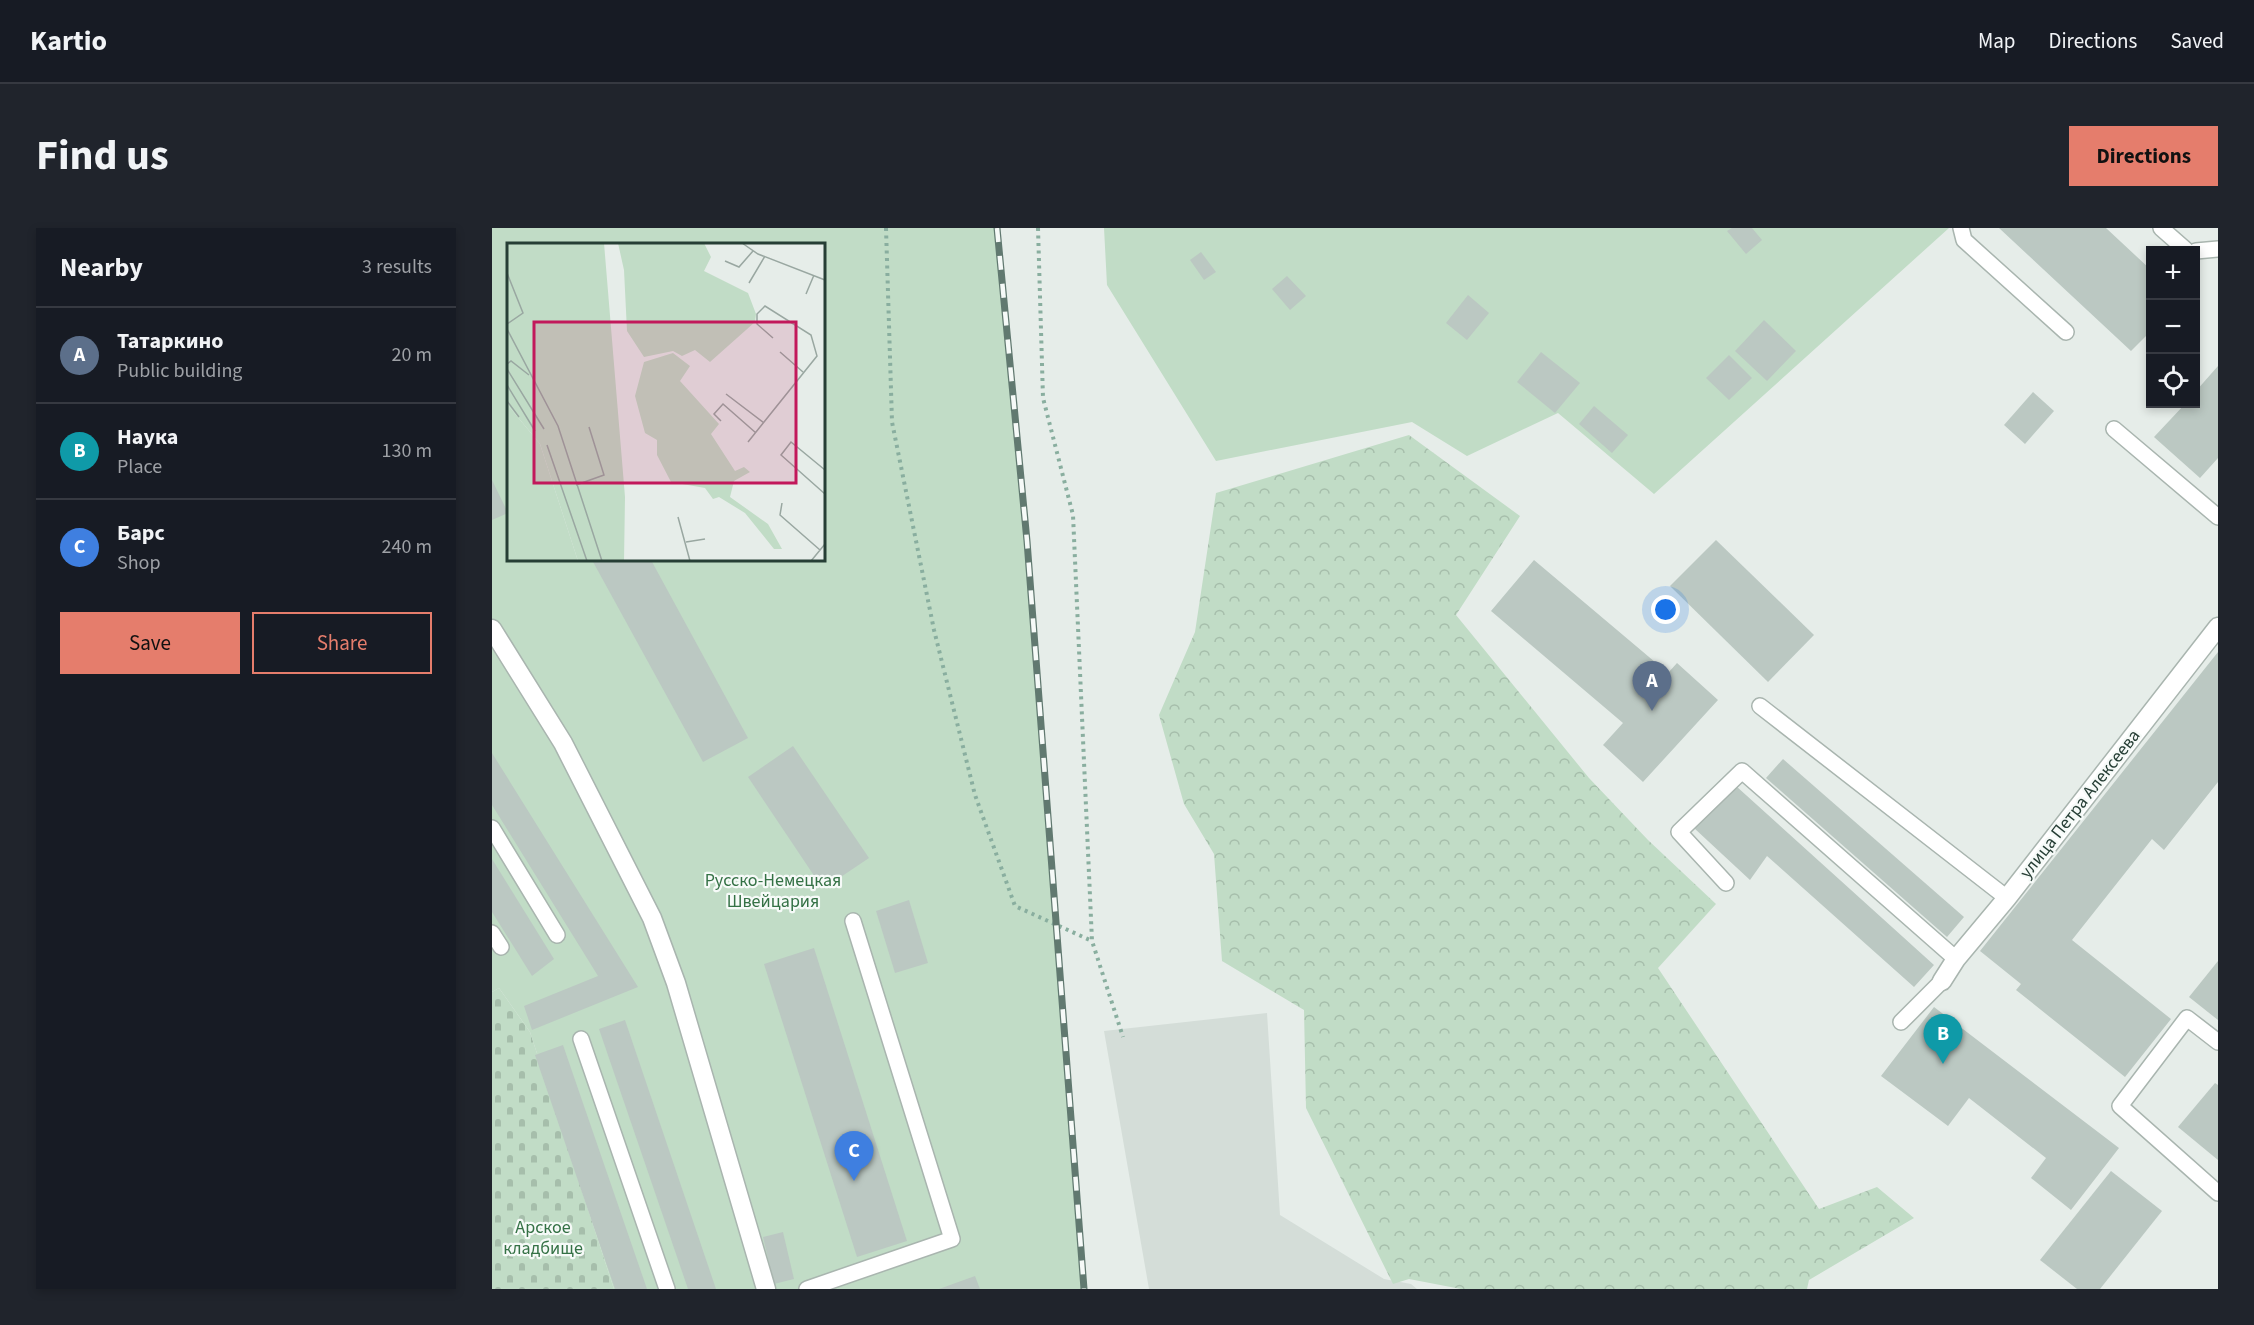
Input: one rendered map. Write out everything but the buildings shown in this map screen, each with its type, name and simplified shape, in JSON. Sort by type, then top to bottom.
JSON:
[{"type":"street","name":"улица Петра Алексеева","points":[[1942,981],[1956,959],[2007,898],[2218,627]]},
{"type":"street","points":[[492,629],[563,743],[651,918],[676,983],[766,1289]]},
{"type":"lane","points":[[1961,228],[1964,240],[2066,332]]},
{"type":"lane","points":[[2161,228],[2181,246]]},
{"type":"lane","points":[[2200,251],[2218,249]]},
{"type":"lane","points":[[2114,429],[2218,517]]},
{"type":"lane","points":[[1760,706],[2007,898]]},
{"type":"lane","points":[[1726,883],[1679,832],[1742,771],[1956,959]]},
{"type":"lane","points":[[492,828],[557,935]]},
{"type":"lane","points":[[807,1289],[952,1239],[854,921]]},
{"type":"lane","points":[[492,933],[501,947]]},
{"type":"lane","points":[[1901,1022],[1942,981]]},
{"type":"lane","points":[[2218,1042],[2187,1018],[2120,1106],[2218,1193]]},
{"type":"lane","points":[[581,1039],[667,1289]]},
{"type":"path","points":[[886,228],[892,422],[934,630],[975,795],[1015,906],[1092,941]]},
{"type":"path","points":[[1038,228],[1043,398],[1073,515],[1092,941],[1123,1037]]},
{"type":"shaded area","points":[[1267,1013],[1280,1215],[1384,1279],[1411,1284],[1417,1289],[1149,1289],[1104,1031]]},
{"type":"green space","name":"Русско-Немецкая Швейцария","points":[[492,228],[997,228],[1027,541],[1084,1289],[614,1289],[530,1032],[499,988],[492,992]]},
{"type":"green space","points":[[1104,228],[1949,228],[1654,494],[1558,413],[1467,456],[1412,422],[1216,461],[1107,285]]},
{"type":"green space","points":[[1409,435],[1520,516],[1456,615],[1589,778],[1648,840],[1716,904],[1658,968],[1819,1209],[1877,1187],[1914,1218],[1809,1280],[1807,1289],[1461,1289],[1409,1279],[1393,1284],[1306,1108],[1304,1010],[1222,961],[1214,854],[1184,804],[1159,715],[1195,632],[1216,493]]},
{"type":"green space","name":"Арское кладбище","points":[[499,988],[530,1032],[614,1289],[492,1289],[492,992]]},
{"type":"railway","points":[[997,228],[1027,541],[1084,1289]]},
{"type":"place","name":"Татаркино","points":[[1652,711]]},
{"type":"place","name":"Наука","points":[[1943,1064]]},
{"type":"place","name":"Барс","points":[[854,1181]]}]
